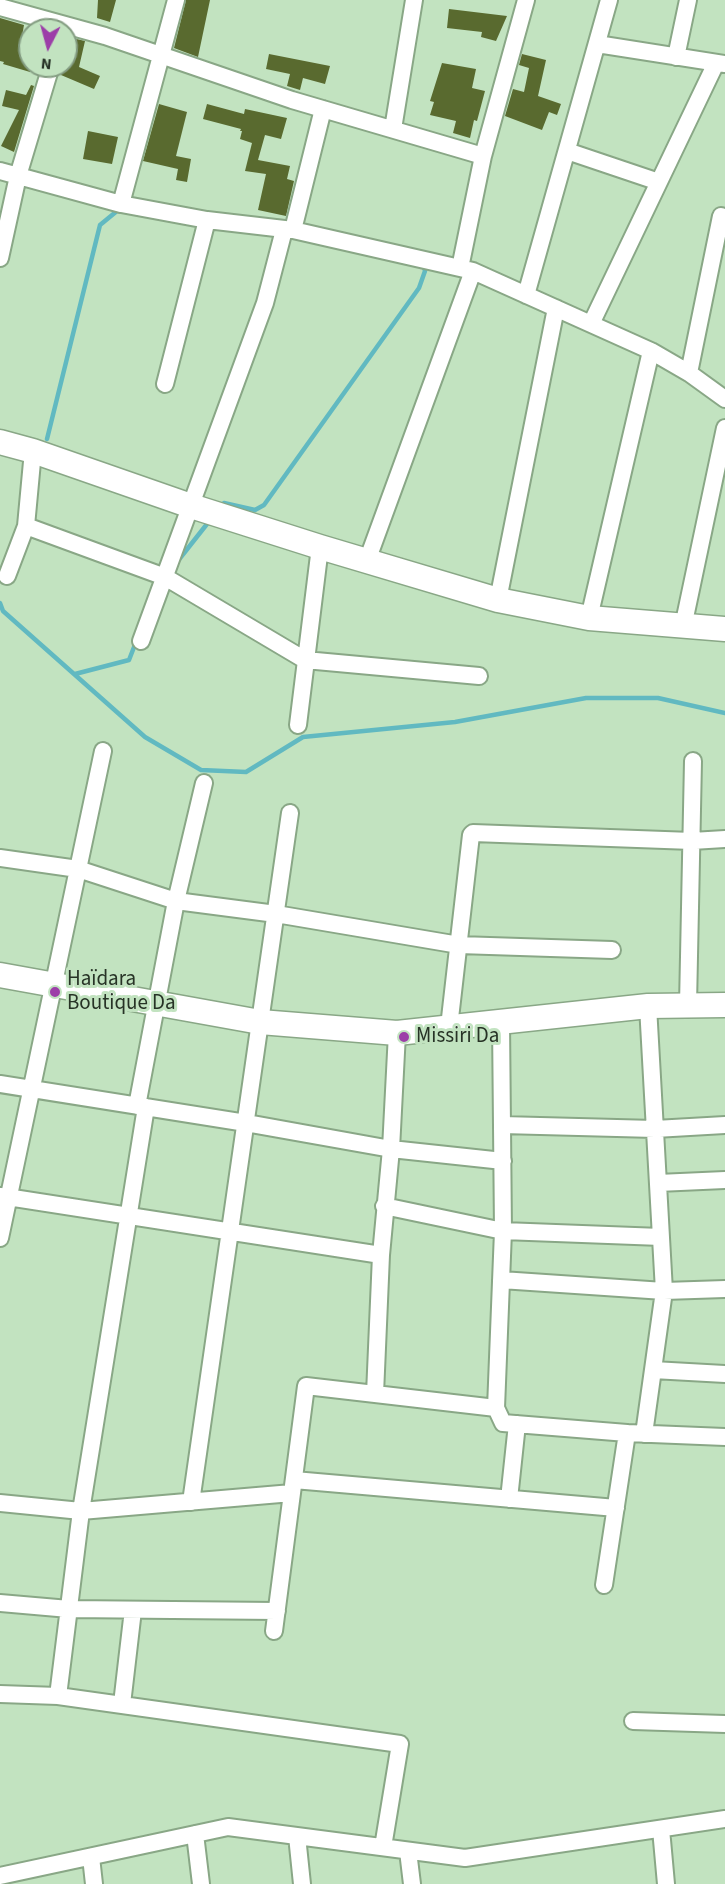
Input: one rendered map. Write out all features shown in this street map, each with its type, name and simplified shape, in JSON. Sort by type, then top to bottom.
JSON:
[{"type":"street","points":[[121,204],[176,0]]},
{"type":"street","points":[[393,129],[414,0]]},
{"type":"street","points":[[367,561],[467,269],[483,156],[526,0]]},
{"type":"street","points":[[526,295],[609,0]]},
{"type":"street","points":[[676,57],[688,0]]},
{"type":"street","points":[[0,7],[35,18]]},
{"type":"street","points":[[78,30],[105,36],[322,109],[483,156]]},
{"type":"street","points":[[591,324],[659,182],[720,64],[597,44]]},
{"type":"street","points":[[0,258],[18,176],[47,78]]},
{"type":"street","points":[[141,641],[265,303],[289,230],[322,109]]},
{"type":"street","points":[[567,151],[659,182]]},
{"type":"street","points":[[0,171],[121,204],[207,220],[289,230],[467,269],[651,351],[689,373],[725,399]]},
{"type":"street","points":[[689,373],[721,216]]},
{"type":"street","points":[[165,384],[207,220]]},
{"type":"street","points":[[498,600],[556,308]]},
{"type":"street","points":[[589,618],[651,351]]},
{"type":"street","points":[[683,627],[725,428]]},
{"type":"street","points":[[0,442],[33,450],[191,506],[320,547],[498,600],[589,618],[725,629]]},
{"type":"street","points":[[7,576],[26,526],[33,450]]},
{"type":"street","points":[[26,526],[165,577],[306,660],[479,676]]},
{"type":"street","points":[[297,725],[320,547]]},
{"type":"street","points":[[0,1238],[4,1196],[31,1089],[103,751]]},
{"type":"street","points":[[688,1005],[693,761]]},
{"type":"street","points":[[58,1696],[81,1511],[128,1216],[141,1107],[157,1003],[176,901],[204,783]]},
{"type":"street","points":[[191,1502],[290,813]]},
{"type":"street","points":[[449,1027],[473,833],[692,842],[725,839]]},
{"type":"street","points":[[0,858],[78,869],[176,901],[276,914],[459,945],[612,950]]},
{"type":"street","points":[[0,975],[260,1022],[397,1033],[648,1006],[725,1005]]},
{"type":"street","points":[[644,1434],[664,1291],[648,1006]]},
{"type":"street","points":[[501,1022],[503,1231],[496,1408],[503,1423],[627,1433],[725,1437]]},
{"type":"street","points":[[375,1394],[381,1255],[391,1149],[397,1033]]},
{"type":"street","points":[[0,1084],[246,1123],[391,1149],[502,1161]]},
{"type":"street","points":[[502,1125],[655,1129],[725,1125]]},
{"type":"street","points":[[658,1182],[725,1180]]},
{"type":"street","points":[[4,1196],[381,1255]]},
{"type":"street","points":[[384,1206],[503,1231],[661,1237]]},
{"type":"street","points":[[501,1280],[664,1291],[725,1289]]},
{"type":"street","points":[[653,1370],[725,1374]]},
{"type":"street","points":[[274,1631],[306,1386],[496,1408]]},
{"type":"street","points":[[509,1499],[518,1424]]},
{"type":"street","points":[[604,1586],[627,1433]]},
{"type":"street","points":[[0,1503],[81,1511],[191,1502],[293,1486],[616,1508]]},
{"type":"street","points":[[0,1603],[69,1609],[277,1611]]},
{"type":"street","points":[[122,1704],[133,1610]]},
{"type":"street","points":[[0,1694],[58,1696],[400,1744],[383,1847]]},
{"type":"street","points":[[633,1721],[725,1724]]},
{"type":"street","points":[[0,1876],[228,1827],[465,1858],[725,1819]]},
{"type":"street","points":[[661,1829],[666,1884]]},
{"type":"street","points":[[195,1834],[201,1884]]},
{"type":"street","points":[[297,1836],[302,1884]]},
{"type":"street","points":[[408,1851],[412,1884]]},
{"type":"street","points":[[92,1857],[94,1884]]},
{"type":"building","points":[[98,0],[116,0],[110,22],[97,18]]},
{"type":"building","points":[[186,0],[210,0],[198,57],[174,48]]},
{"type":"building","points":[[449,9],[507,16],[496,41],[481,37],[482,32],[447,28]]},
{"type":"building","points":[[0,18],[18,23],[18,68],[0,61]]},
{"type":"building","points":[[78,39],[85,41],[79,67],[100,76],[94,89],[68,78],[78,78]]},
{"type":"building","points":[[269,54],[330,66],[325,84],[303,78],[300,90],[287,86],[290,74],[266,69]]},
{"type":"building","points":[[522,54],[546,60],[538,96],[561,104],[557,115],[549,112],[542,130],[505,116],[513,89],[524,92],[529,68],[519,65]]},
{"type":"building","points":[[442,63],[476,69],[472,88],[485,91],[470,138],[453,133],[456,121],[430,115],[434,102],[430,101]]},
{"type":"building","points":[[31,85],[34,86],[14,152],[1,146],[19,110],[2,106],[6,90],[26,95]]},
{"type":"building","points":[[159,104],[187,112],[176,156],[191,159],[187,182],[176,180],[178,169],[143,161]]},
{"type":"building","points":[[207,104],[244,114],[245,109],[287,118],[281,139],[265,135],[258,160],[290,166],[287,179],[294,181],[286,216],[258,210],[266,174],[245,171],[252,143],[240,139],[241,129],[203,119]]},
{"type":"building","points":[[88,131],[118,137],[112,164],[83,159]]},
{"type":"waterway","points":[[47,439],[100,225],[119,211]]},
{"type":"waterway","points":[[224,503],[255,510],[264,505],[419,288],[425,271],[423,264]]},
{"type":"waterway","points":[[177,562],[207,524]]},
{"type":"waterway","points":[[0,603],[3,611],[145,737],[201,770],[246,772],[303,737],[455,722],[586,698],[658,698],[725,713]]},
{"type":"waterway","points":[[75,674],[129,660],[136,642]]},
{"type":"place","name":"Haïdara Boutique Da","points":[[55,992]]},
{"type":"place","name":"Missiri Da","points":[[404,1037]]}]
